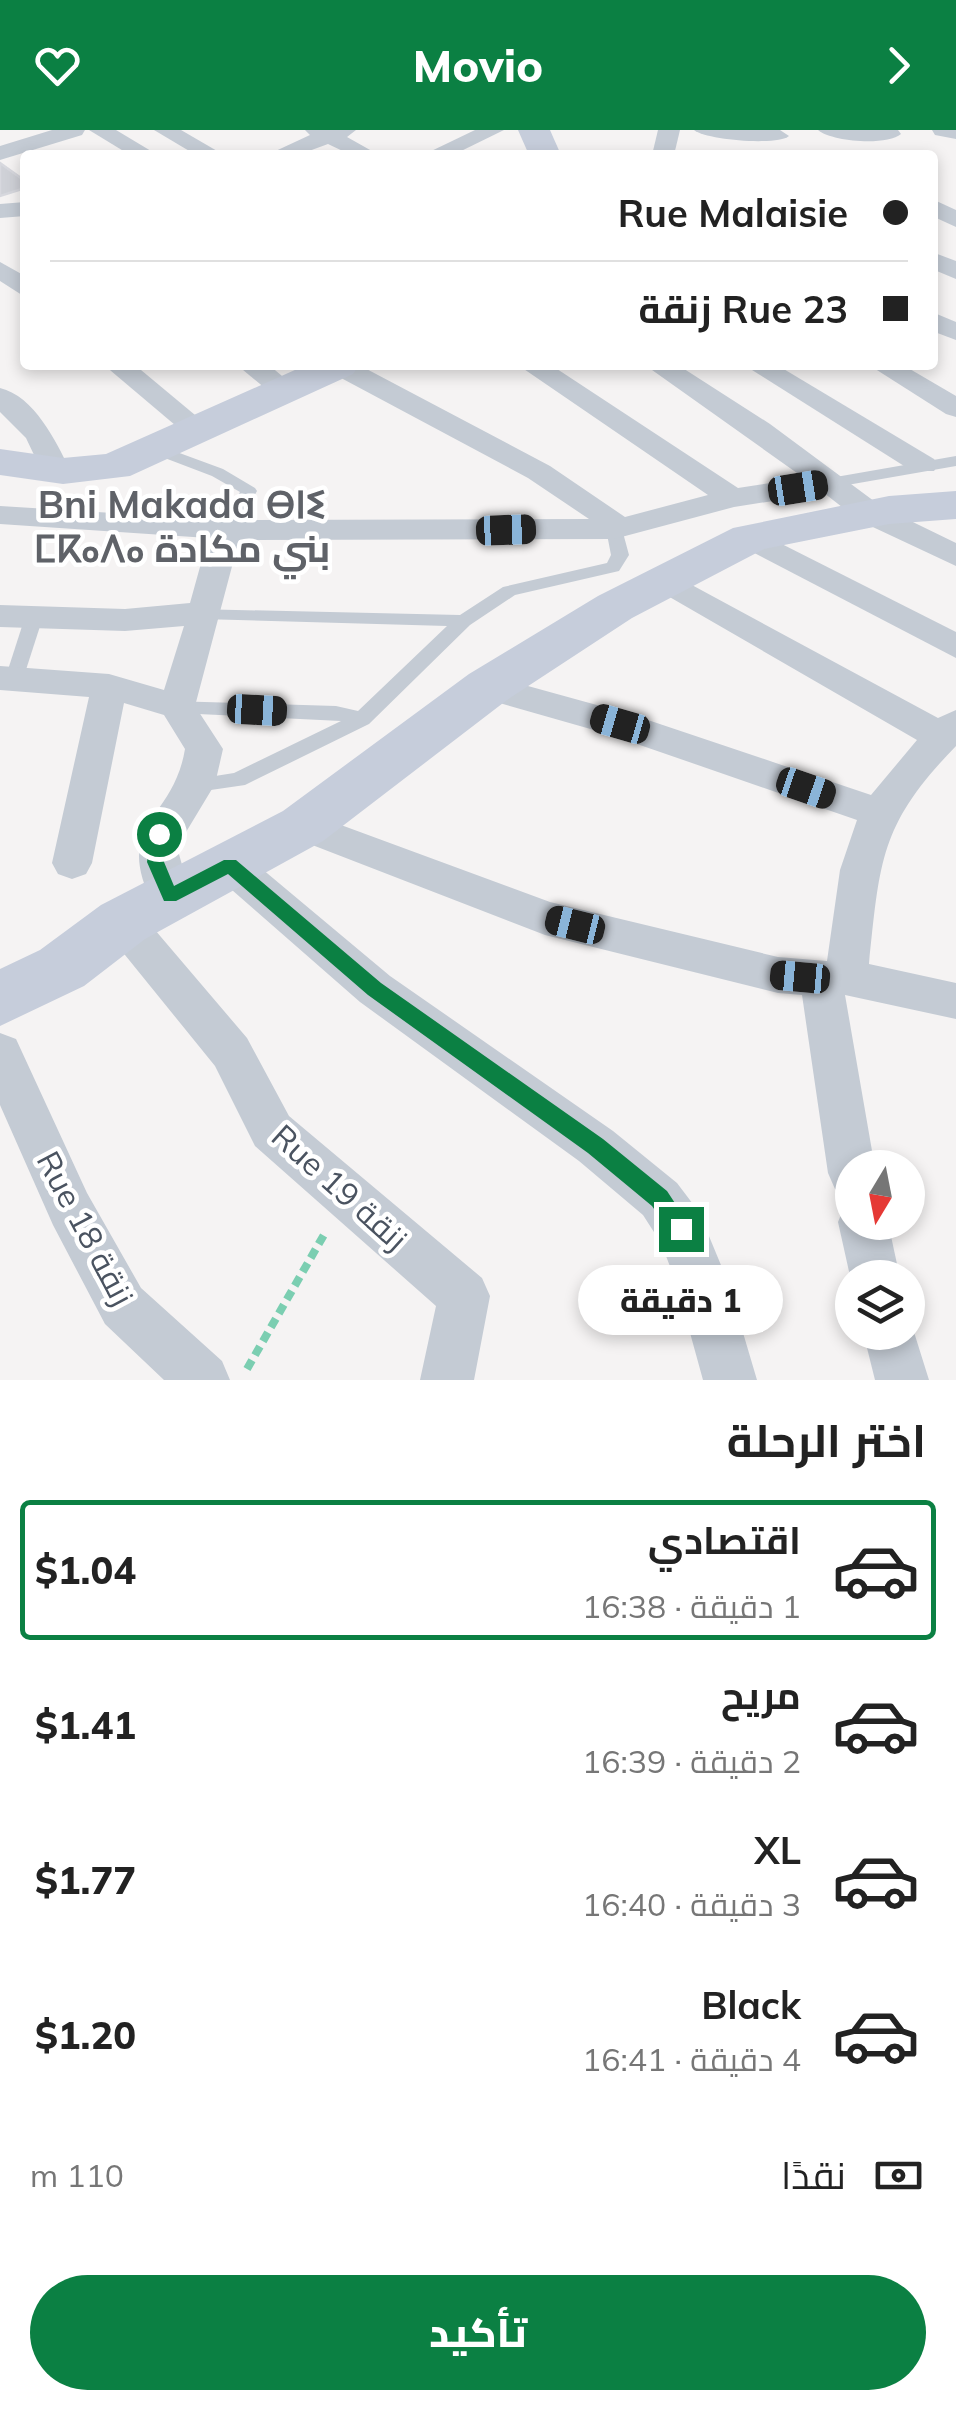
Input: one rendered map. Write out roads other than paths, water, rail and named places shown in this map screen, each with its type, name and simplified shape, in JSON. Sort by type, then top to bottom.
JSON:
[{"type":"street","points":[[0,153],[74,130]]},
{"type":"street","points":[[100,130],[137,150]]},
{"type":"street","points":[[446,150],[493,130]]},
{"type":"street","points":[[705,130],[778,140]]},
{"type":"street","points":[[829,130],[893,140]]},
{"type":"street","points":[[289,150],[330,132],[360,150]]},
{"type":"street","points":[[151,150],[175,135],[204,150]]},
{"type":"street","points":[[0,153],[20,168]]},
{"type":"street","points":[[0,268],[20,285]]},
{"type":"street","points":[[124,370],[198,430]]},
{"type":"street","points":[[257,370],[286,392]]},
{"type":"street","points":[[0,462],[55,470],[114,467],[329,370]]},
{"type":"street","points":[[348,370],[539,472],[612,521],[614,529]]},
{"type":"street","points":[[539,370],[741,518],[956,646]]},
{"type":"street","points":[[668,370],[760,430],[872,514],[956,556]]},
{"type":"street","points":[[766,370],[923,465]]},
{"type":"street","points":[[891,370],[956,408]]},
{"type":"street","points":[[0,396],[39,435],[55,470]]},
{"type":"street","points":[[0,998],[62,968],[146,909],[303,826],[488,687],[600,616],[666,581],[741,518],[830,484]]},
{"type":"street","points":[[0,515],[226,530],[339,527],[426,532],[614,529],[741,518],[872,514],[956,505]]},
{"type":"street","points":[[177,706],[196,654],[201,613],[226,530]]},
{"type":"street","points":[[666,581],[949,730],[908,772],[880,813],[833,978],[850,1150]]},
{"type":"street","points":[[17,617],[125,620],[201,613]]},
{"type":"street","points":[[7,678],[109,686],[177,706],[204,748],[197,785],[159,834],[146,909]]},
{"type":"street","points":[[72,863],[109,686]]},
{"type":"street","points":[[488,687],[620,724],[880,813]]},
{"type":"street","points":[[303,826],[545,918],[778,975],[833,978],[956,1001]]},
{"type":"street","points":[[230,865],[375,989],[596,1146],[660,1198],[681,1229],[702,1282],[730,1380]]},
{"type":"street","name":"Rue 19 زنقة","points":[[146,909],[231,1052],[272,1132],[464,1296],[447,1380]]},
{"type":"street","name":"Rue 18 زنقة","points":[[0,1053],[70,1209],[123,1306],[203,1380]]},
{"type":"street","points":[[894,1350],[902,1380]]},
{"type":"lane","points":[[155,449],[184,464],[240,482],[249,491],[226,530]]},
{"type":"lane","points":[[830,484],[956,461]]},
{"type":"lane","points":[[197,785],[238,780],[362,718],[464,621],[509,591],[613,567],[620,555],[614,529]]},
{"type":"lane","points":[[201,613],[464,621]]},
{"type":"lane","points":[[7,678],[17,617]]},
{"type":"lane","points":[[177,706],[336,713],[362,718]]},
{"type":"district","name":"Bni Makada ⴱⵏⵉ ⵎⴽⴰⴷⴰ بني مكادة","points":[[182,526]]}]
